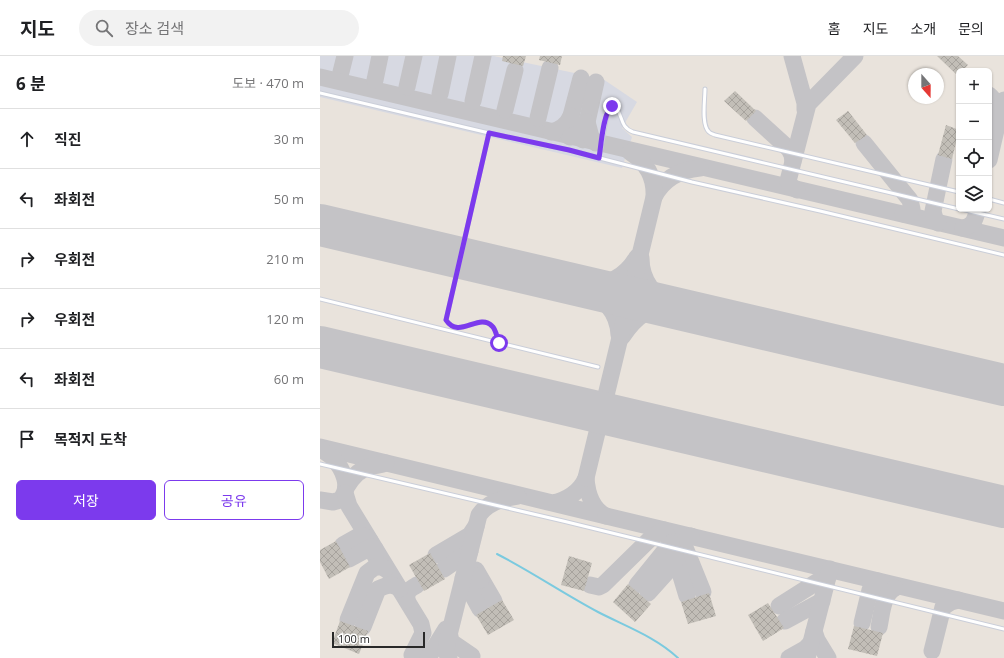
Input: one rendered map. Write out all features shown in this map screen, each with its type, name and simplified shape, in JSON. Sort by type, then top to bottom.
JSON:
[{"type":"lane","points":[[705,89],[704,120],[709,132],[715,135],[956,191]]},
{"type":"lane","points":[[320,93],[489,133],[569,150],[692,182],[1004,255]]},
{"type":"lane","points":[[599,158],[607,114],[612,106],[616,107],[618,110],[627,130],[633,132],[956,208]]},
{"type":"lane","points":[[489,133],[446,320],[448,323],[462,328],[476,322],[482,321],[488,323],[493,326],[499,343]]},
{"type":"lane","points":[[992,200],[1004,203]]},
{"type":"lane","points":[[973,212],[1004,219]]},
{"type":"lane","points":[[320,299],[598,367]]},
{"type":"lane","points":[[320,464],[563,521],[1004,629]]},
{"type":"shaded area","points":[[320,56],[494,56],[603,79],[637,102],[622,128],[632,137],[622,168],[320,97]]},
{"type":"building","points":[[503,56],[526,56],[523,66],[502,61]]},
{"type":"building","points":[[540,56],[562,56],[560,65],[539,60]]},
{"type":"building","points":[[937,56],[958,56],[968,65],[965,68],[956,68],[956,74]]},
{"type":"building","points":[[735,91],[756,111],[746,121],[724,101]]},
{"type":"building","points":[[848,111],[867,135],[855,143],[836,120]]},
{"type":"building","points":[[946,125],[956,129],[956,142],[952,159],[938,155]]},
{"type":"building","points":[[336,541],[350,567],[329,579],[320,562],[320,550]]},
{"type":"building","points":[[430,553],[445,579],[424,591],[409,565]]},
{"type":"building","points":[[569,556],[592,563],[584,591],[561,585]]},
{"type":"building","points":[[628,584],[651,604],[635,622],[613,602]]},
{"type":"building","points":[[709,593],[716,616],[688,624],[681,602]]},
{"type":"building","points":[[502,600],[514,620],[488,635],[476,615]]},
{"type":"building","points":[[768,603],[784,628],[763,641],[748,615]]},
{"type":"building","points":[[340,621],[368,631],[359,654],[332,643]]},
{"type":"building","points":[[854,626],[883,633],[877,656],[848,649]]},
{"type":"waterway","points":[[497,554],[585,605],[640,632],[660,644],[678,658]]},
{"type":"taxiway","points":[[341,72],[345,56]]},
{"type":"taxiway","points":[[375,80],[380,56]]},
{"type":"taxiway","points":[[407,87],[414,56]]},
{"type":"taxiway","points":[[440,94],[448,56]]},
{"type":"taxiway","points":[[473,101],[483,56]]},
{"type":"taxiway","points":[[792,56],[805,103],[805,110]]},
{"type":"taxiway","points":[[797,190],[791,186],[788,181],[808,104],[855,56]]},
{"type":"taxiway","points":[[538,118],[550,68]]},
{"type":"taxiway","points":[[505,110],[515,70]]},
{"type":"taxiway","points":[[320,77],[1004,238]]},
{"type":"taxiway","points":[[571,116],[581,78]]},
{"type":"taxiway","points":[[587,122],[596,82]]},
{"type":"taxiway","points":[[992,98],[998,111],[998,118]]},
{"type":"taxiway","points":[[992,147],[1004,100]]},
{"type":"taxiway","points":[[551,132],[563,127],[571,116],[573,130],[583,140]]},
{"type":"taxiway","points":[[755,118],[789,149],[793,161]]},
{"type":"taxiway","points":[[570,137],[578,134],[587,122],[591,137],[596,143]]},
{"type":"taxiway","points":[[864,143],[910,200],[912,209],[908,214],[903,214]]},
{"type":"taxiway","points":[[586,478],[654,197],[653,183],[649,171],[641,161],[630,152]]},
{"type":"taxiway","points":[[938,223],[935,219],[933,211],[944,159]]},
{"type":"taxiway","points":[[654,197],[662,185],[673,176],[700,168]]},
{"type":"taxiway","points":[[963,228],[972,224],[977,212]]},
{"type":"taxiway","points":[[583,287],[608,282],[614,279],[627,271],[637,257]]},
{"type":"taxiway","points":[[641,258],[644,275],[651,288],[662,299],[676,308]]},
{"type":"taxiway","points":[[583,287],[597,296],[608,306],[616,319],[619,335]]},
{"type":"taxiway","points":[[622,337],[633,323],[651,310],[676,308]]},
{"type":"taxiway","points":[[320,447],[606,516],[597,509],[591,500],[586,478],[580,488],[572,495],[567,498],[557,502],[552,503]]},
{"type":"taxiway","points":[[320,448],[337,462],[343,473],[346,484],[344,495],[340,500],[333,502],[320,500]]},
{"type":"taxiway","points":[[346,488],[351,480],[360,471],[368,467],[386,463]]},
{"type":"taxiway","points":[[345,493],[349,506],[421,624],[423,633],[412,655]]},
{"type":"taxiway","points":[[449,658],[446,652],[447,643],[479,515],[496,501],[518,496]]},
{"type":"taxiway","points":[[606,516],[1004,611]]},
{"type":"taxiway","points":[[436,555],[470,535],[476,526]]},
{"type":"taxiway","points":[[590,585],[599,587],[603,585],[652,537],[664,530],[671,543],[687,596]]},
{"type":"taxiway","points":[[343,545],[359,536],[363,536],[370,541],[370,545]]},
{"type":"taxiway","points":[[691,536],[685,541],[684,545],[703,592]]},
{"type":"taxiway","points":[[637,585],[671,543]]},
{"type":"taxiway","points":[[349,559],[371,547],[375,549],[375,556]]},
{"type":"taxiway","points":[[444,569],[470,551]]},
{"type":"taxiway","points":[[648,593],[674,564],[674,554]]},
{"type":"taxiway","points":[[348,620],[367,573],[375,567],[383,567],[385,569]]},
{"type":"taxiway","points":[[807,658],[830,569]]},
{"type":"taxiway","points":[[476,570],[494,601]]},
{"type":"taxiway","points":[[480,609],[463,578],[468,574],[473,574],[481,580]]},
{"type":"taxiway","points":[[779,606],[820,580],[827,579]]},
{"type":"taxiway","points":[[862,623],[870,590],[878,581],[885,591],[886,596]]},
{"type":"taxiway","points":[[363,627],[378,589],[389,585],[400,589]]},
{"type":"taxiway","points":[[407,600],[407,594],[417,585]]},
{"type":"taxiway","points":[[879,627],[887,595],[895,588]]},
{"type":"taxiway","points":[[932,651],[943,607],[958,600]]},
{"type":"taxiway","points":[[785,621],[822,601]]},
{"type":"taxiway","points":[[428,658],[446,629]]},
{"type":"taxiway","points":[[814,631],[817,640],[828,658]]},
{"type":"taxiway","points":[[449,632],[451,641],[472,656]]},
{"type":"taxiway","points":[[789,658],[805,649],[811,643]]},
{"type":"runway","points":[[320,225],[1004,385]]},
{"type":"runway","points":[[320,347],[1004,507]]},
{"type":"route","points":[[499,343],[493,326],[488,323],[482,321],[476,322],[462,328],[454,326],[446,320],[489,133],[599,158],[607,114],[612,106]]}]
